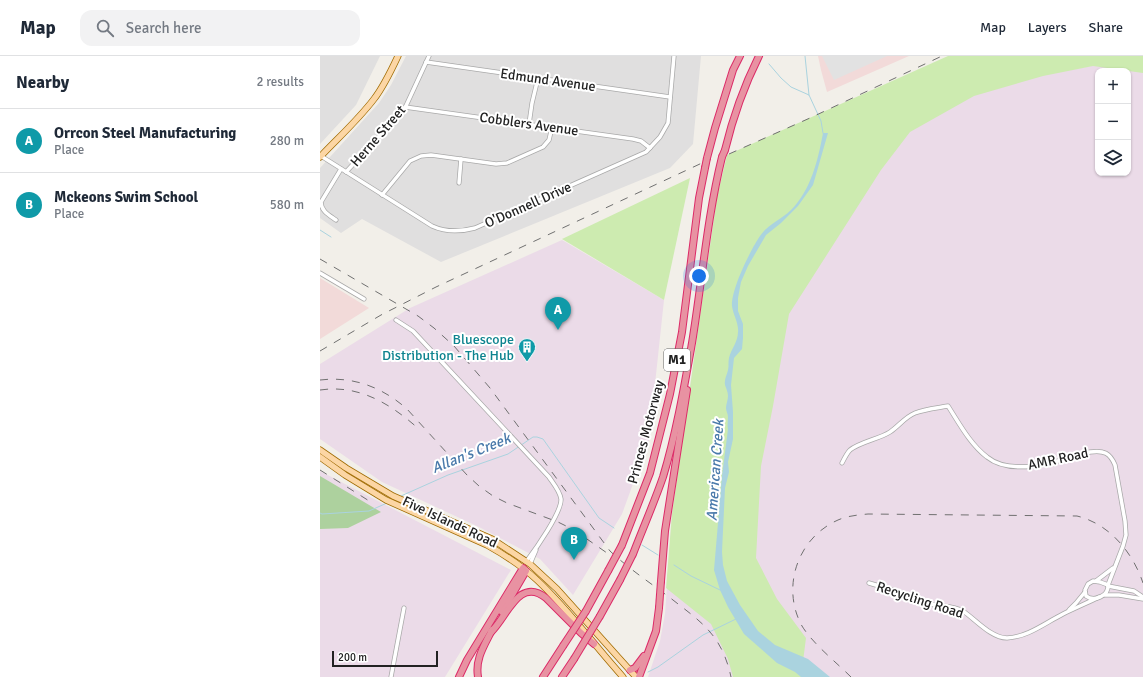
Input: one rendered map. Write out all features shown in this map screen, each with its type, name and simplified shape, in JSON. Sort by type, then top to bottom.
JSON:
[{"type":"highway","name":"Princes Motorway","points":[[542,677],[555,655],[562,648],[586,611],[622,545],[650,473],[670,394],[682,332],[699,198],[705,168],[715,128],[733,70],[740,56]]},
{"type":"highway","name":"Princes Motorway","points":[[562,677],[600,616],[633,554],[649,515],[667,462],[682,398],[692,343],[713,200],[722,158],[740,101],[759,56]]},
{"type":"highway","points":[[639,677],[656,631],[665,531],[689,378],[692,343]]},
{"type":"highway","points":[[478,677],[478,658],[524,569]]},
{"type":"highway","points":[[458,677],[524,569]]},
{"type":"highway","points":[[491,632],[518,597],[532,592],[541,594],[546,598],[594,644]]},
{"type":"highway","points":[[626,674],[639,664],[652,643]]},
{"type":"main road","points":[[320,156],[370,105],[388,77],[398,56]]},
{"type":"main road","name":"Five Islands Road","points":[[320,450],[346,468],[393,496],[492,539],[528,563],[557,590],[588,623],[612,651],[626,674]]},
{"type":"main road","name":"Five Islands Road","points":[[320,456],[345,475],[386,500],[487,545],[503,554],[537,580],[601,652],[626,674],[636,677]]},
{"type":"main road","points":[[524,569],[528,563]]},
{"type":"street","name":"Herne Street","points":[[346,172],[405,107],[429,56]]},
{"type":"street","name":"O'Donnell Drive","points":[[320,156],[432,226],[456,231],[483,226],[646,152],[660,137],[668,123],[674,56]]},
{"type":"street","name":"Edmund Avenue","points":[[426,62],[670,97]]},
{"type":"street","points":[[529,124],[538,78]]},
{"type":"street","name":"Cobblers Avenue","points":[[405,107],[633,139],[641,141],[650,148]]},
{"type":"street","points":[[382,195],[410,161],[421,156],[431,155],[496,164],[507,163],[543,147],[550,140],[552,127]]},
{"type":"street","points":[[459,183],[461,159]]},
{"type":"street","points":[[336,220],[323,210],[321,202],[341,169]]},
{"type":"street","points":[[320,273],[364,299]]},
{"type":"street","points":[[396,320],[413,331],[549,477],[559,493],[561,500],[560,506],[528,563]]},
{"type":"street","name":"AMR Road","points":[[842,463],[850,450],[892,431],[907,417],[914,413],[948,406],[969,438],[981,452],[991,460],[1002,465],[1018,467],[1038,466],[1090,452],[1103,452],[1112,458],[1115,465],[1126,526],[1125,540],[1108,586]]},
{"type":"street","points":[[1063,614],[1074,605],[1085,592],[1088,584],[1106,574],[1115,566]]},
{"type":"street","points":[[1095,581],[1102,582],[1108,586],[1132,590],[1137,592],[1143,598]]},
{"type":"street","name":"Recycling Road","points":[[869,583],[909,595],[931,604],[949,606],[958,609],[993,634],[1002,637],[1016,636],[1030,632],[1099,597]]},
{"type":"street","points":[[1085,592],[1086,596],[1090,598],[1099,597],[1108,590],[1108,586]]},
{"type":"street","points":[[1103,595],[1115,594],[1143,598]]},
{"type":"street","points":[[391,677],[404,608]]},
{"type":"shaded area","points":[[320,56],[380,56],[356,105],[320,144]]},
{"type":"shaded area","points":[[406,56],[701,56],[693,144],[670,168],[441,262],[362,219],[341,233],[320,218],[320,168],[379,103],[391,85]]},
{"type":"shaded area","points":[[818,56],[909,56],[827,92]]},
{"type":"shaded area","points":[[822,56],[887,56],[834,80]]},
{"type":"shaded area","points":[[1143,56],[1143,677],[648,677],[660,641],[665,614],[672,514],[717,197],[809,120]]},
{"type":"shaded area","points":[[562,240],[664,300],[649,440],[622,514],[573,595],[540,559],[479,527],[382,482],[320,439],[320,364],[410,308]]},
{"type":"shaded area","points":[[320,278],[369,308],[320,339]]},
{"type":"shaded area","points":[[320,471],[511,570],[445,677],[320,677]]},
{"type":"green space","points":[[948,56],[1143,56],[1143,73],[1131,71],[1131,68],[1107,68],[1093,66],[1043,76],[974,96],[910,132],[881,170],[789,314],[761,466],[756,558],[777,599],[806,638],[801,677],[733,677],[728,659],[711,624],[666,588],[672,514],[717,197],[727,155]]},
{"type":"green space","points":[[690,178],[664,300],[562,239]]},
{"type":"green space","points":[[320,476],[381,512],[348,528],[320,529]]},
{"type":"water","points":[[823,133],[828,133],[813,185],[798,206],[766,235],[748,266],[741,282],[738,298],[738,311],[743,324],[743,338],[742,349],[734,358],[731,385],[733,439],[728,462],[729,472],[725,488],[722,552],[723,565],[727,581],[740,605],[758,631],[775,645],[808,659],[830,677],[801,677],[795,672],[777,663],[744,634],[720,590],[714,570],[722,476],[728,429],[728,416],[726,408],[728,395],[725,381],[729,358],[737,339],[738,332],[738,325],[732,306],[735,290],[747,259],[760,236],[767,228],[791,210],[804,193],[813,174]]},
{"type":"waterway","points":[[805,56],[809,95]]},
{"type":"waterway","name":"American Creek","points":[[769,64],[791,87],[809,95],[821,121],[823,133]]},
{"type":"waterway","points":[[320,230],[331,237]]},
{"type":"waterway","name":"Allan's Creek","points":[[401,496],[448,475],[508,454],[533,437],[537,437],[543,439],[599,518],[614,528]]},
{"type":"waterway","name":"Allan's Creek","points":[[320,513],[369,511],[387,503]]},
{"type":"waterway","name":"Allan's Creek","points":[[642,545],[658,555]]},
{"type":"waterway","name":"Allan's Creek","points":[[674,565],[691,576],[720,590]]},
{"type":"waterway","points":[[648,672],[658,667],[703,635],[736,619]]},
{"type":"railway","points":[[729,154],[942,56]]},
{"type":"railway","points":[[320,351],[381,315],[436,287],[702,163]]},
{"type":"railway","points":[[320,259],[418,316],[454,346],[490,388],[610,551],[617,558],[690,613],[710,632],[723,651],[731,677]]},
{"type":"railway","points":[[320,380],[332,379],[355,382],[377,389],[388,395],[407,409],[467,475],[479,486],[493,496],[507,503],[558,522],[574,530],[607,553]]},
{"type":"railway","points":[[320,390],[335,389],[362,393],[398,412],[420,430]]},
{"type":"railway","points":[[320,470],[374,504]]},
{"type":"railway","points":[[851,677],[818,646],[807,633],[802,626],[796,611],[793,596],[793,581],[803,551],[812,539],[824,528],[841,519],[868,514],[1077,516],[1100,526],[1119,541],[1133,561],[1143,583]]},
{"type":"place","name":"Orrcon Steel Manufacturing","points":[[558,330]]},
{"type":"place","name":"Bluescope Distribution - The Hub","points":[[527,362]]},
{"type":"place","name":"Mckeons Swim School","points":[[574,560]]}]
